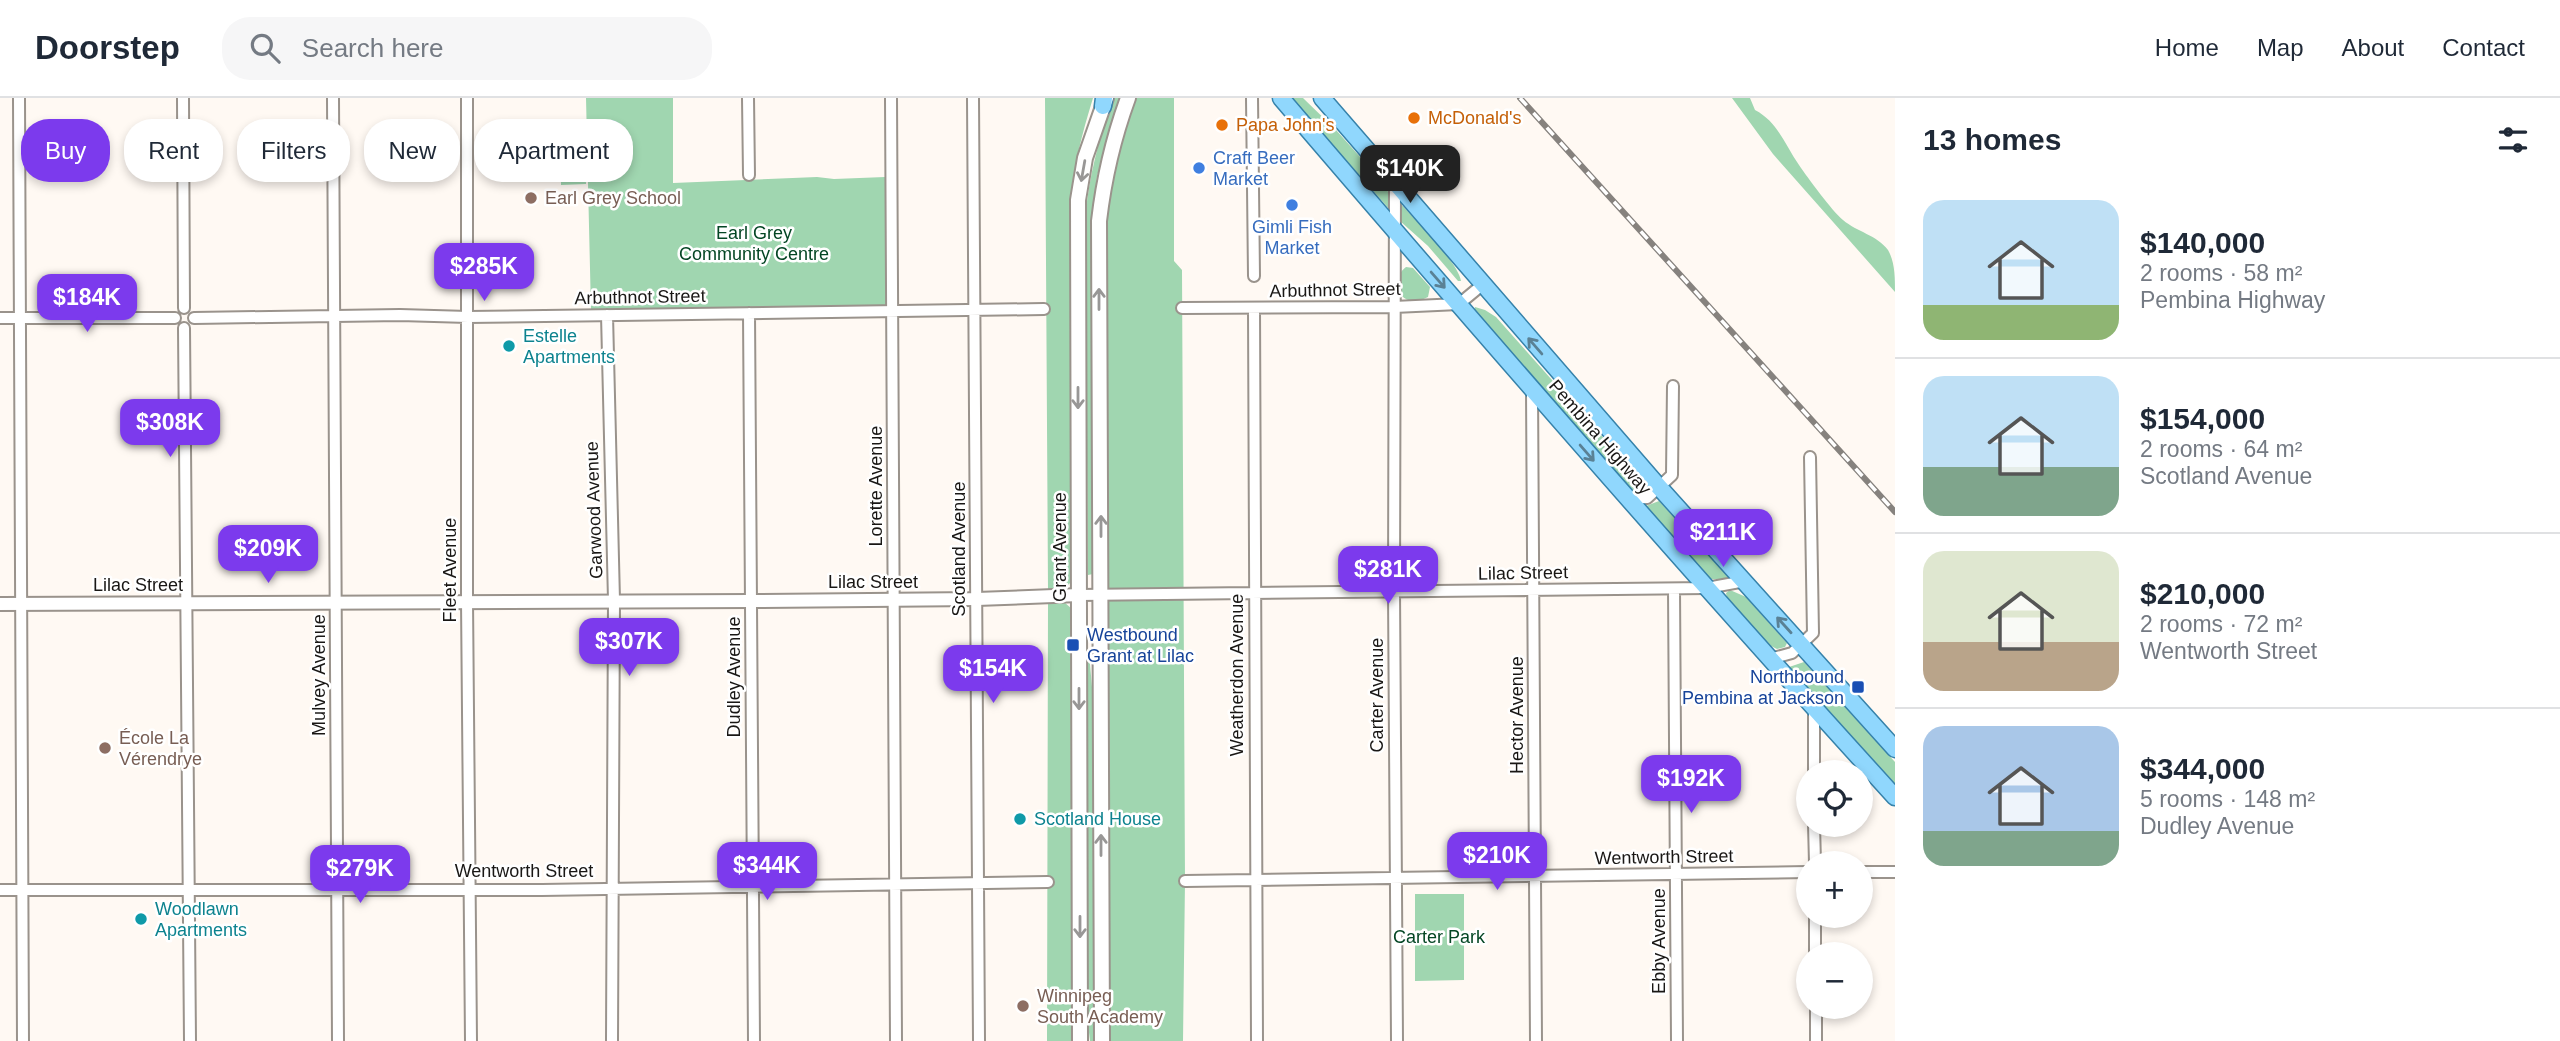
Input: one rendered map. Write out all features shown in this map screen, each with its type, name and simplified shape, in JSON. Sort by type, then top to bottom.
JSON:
[{"type":"main road","points":[[1102,1041],[1099,222],[1104,176],[1115,133],[1128,98]]},
{"type":"main road","name":"Pembina Highway","points":[[1281,98],[1532,390],[1895,797]]},
{"type":"main road","name":"Pembina Highway","points":[[1322,98],[1659,487],[1895,749]]},
{"type":"main road","name":"Grant Avenue","points":[[1080,1041],[1078,200],[1085,158],[1104,101]]},
{"type":"street","points":[[19,98],[23,1041]]},
{"type":"street","points":[[183,98],[184,308]]},
{"type":"street","name":"Mulvey Avenue","points":[[333,98],[338,1041]]},
{"type":"street","name":"Fleet Avenue","points":[[467,98],[467,601],[471,1041]]},
{"type":"street","points":[[748,98],[749,175]]},
{"type":"street","name":"Lorette Avenue","points":[[891,98],[897,1041]]},
{"type":"street","name":"Scotland Avenue","points":[[972,98],[979,1041]]},
{"type":"street","points":[[1252,98],[1254,276]]},
{"type":"street","name":"Carter Avenue","points":[[1395,181],[1397,1041]]},
{"type":"street","points":[[1459,304],[1482,285]]},
{"type":"street","name":"Arbuthnot Street","points":[[1182,307],[1394,307],[1459,304]]},
{"type":"street","points":[[174,318],[179,310],[184,308]]},
{"type":"street","points":[[174,318],[178,326],[190,326],[194,318],[192,312],[184,308]]},
{"type":"street","name":"Weatherdon Avenue","points":[[1254,308],[1257,1041]]},
{"type":"street","name":"Arbuthnot Street","points":[[194,318],[1044,309]]},
{"type":"street","name":"Dudley Avenue","points":[[749,313],[754,1041]]},
{"type":"street","name":"Garwood Avenue","points":[[607,315],[614,600],[612,1041]]},
{"type":"street","points":[[0,318],[174,318]]},
{"type":"street","points":[[184,328],[190,1041]]},
{"type":"street","points":[[1628,499],[1647,498],[1672,475],[1673,386]]},
{"type":"street","name":"Hector Avenue","points":[[1532,390],[1536,1041]]},
{"type":"street","points":[[1770,659],[1793,653],[1813,634],[1810,457]]},
{"type":"street","name":"Lilac Street","points":[[0,604],[977,599],[1101,594],[1707,589],[1745,581]]},
{"type":"street","name":"Ebby Avenue","points":[[1674,589],[1677,1041]]},
{"type":"street","points":[[1814,707],[1814,760]]},
{"type":"street","points":[[1873,872],[1895,872]]},
{"type":"street","name":"Wentworth Street","points":[[1185,881],[1796,873]]},
{"type":"street","name":"Wentworth Street","points":[[0,891],[471,888],[542,890],[1048,882]]},
{"type":"street","points":[[1816,1019],[1816,1041]]},
{"type":"green space","name":"Earl Grey Community Centre","points":[[586,98],[673,98],[673,183],[885,177],[886,305],[591,311],[588,182],[633,182],[633,119],[586,119]]},
{"type":"green space","points":[[1045,98],[1093,98],[1079,151],[1071,205],[1074,578],[1065,589],[1048,589]]},
{"type":"green space","points":[[1113,98],[1121,98],[1097,176],[1092,225],[1093,574],[1088,575],[1085,219],[1095,157]]},
{"type":"green space","points":[[1136,98],[1174,98],[1174,261],[1182,270],[1185,881],[1183,1041],[1110,1041],[1106,238],[1115,167]]},
{"type":"green space","points":[[1291,98],[1303,98],[1386,186],[1391,201],[1390,210]]},
{"type":"green space","points":[[1732,98],[1750,98],[1755,110],[1775,127],[1803,171],[1838,216],[1888,250],[1895,276],[1895,292],[1773,154]]},
{"type":"green space","points":[[561,182],[586,182],[586,184],[561,185]]},
{"type":"green space","points":[[1401,204],[1445,253],[1461,281],[1458,281],[1428,246],[1400,221]]},
{"type":"green space","points":[[1406,267],[1413,268],[1430,287],[1428,297],[1418,301],[1410,300],[1399,292],[1398,279]]},
{"type":"green space","points":[[1475,307],[1496,317],[1647,487],[1646,492],[1641,494],[1627,486],[1474,311]]},
{"type":"green space","points":[[1659,501],[1730,580],[1710,579],[1646,506]]},
{"type":"green space","points":[[1730,590],[1746,597],[1787,643],[1785,647],[1777,649],[1769,645],[1727,598],[1726,593]]},
{"type":"green space","points":[[1064,602],[1072,609],[1074,1041],[1047,1041],[1048,603]]},
{"type":"green space","points":[[1087,653],[1095,721],[1096,1041],[1090,1041],[1088,1024]]},
{"type":"green space","points":[[1804,662],[1895,762],[1895,784],[1789,667]]},
{"type":"green space","name":"Carter Park","points":[[1415,894],[1464,894],[1464,980],[1415,981]]},
{"type":"railway","points":[[1520,98],[1895,512]]},
{"type":"place","name":"McDonald's","points":[[1414,118]]},
{"type":"place","name":"Papa John's","points":[[1222,125]]},
{"type":"place","name":"Craft Beer Market","points":[[1199,168]]},
{"type":"place","name":"Earl Grey School","points":[[531,198]]},
{"type":"place","name":"Gimli Fish Market","points":[[1292,205]]},
{"type":"place","name":"Estelle Apartments","points":[[509,346]]},
{"type":"place","name":"Westbound Grant at Lilac","points":[[1073,645]]},
{"type":"place","name":"Northbound Pembina at Jackson","points":[[1858,687]]},
{"type":"place","name":"École La Vérendrye","points":[[105,748]]},
{"type":"place","name":"Scotland House","points":[[1020,819]]},
{"type":"place","name":"Woodlawn Apartments","points":[[141,919]]},
{"type":"place","name":"Winnipeg South Academy","points":[[1023,1006]]}]
